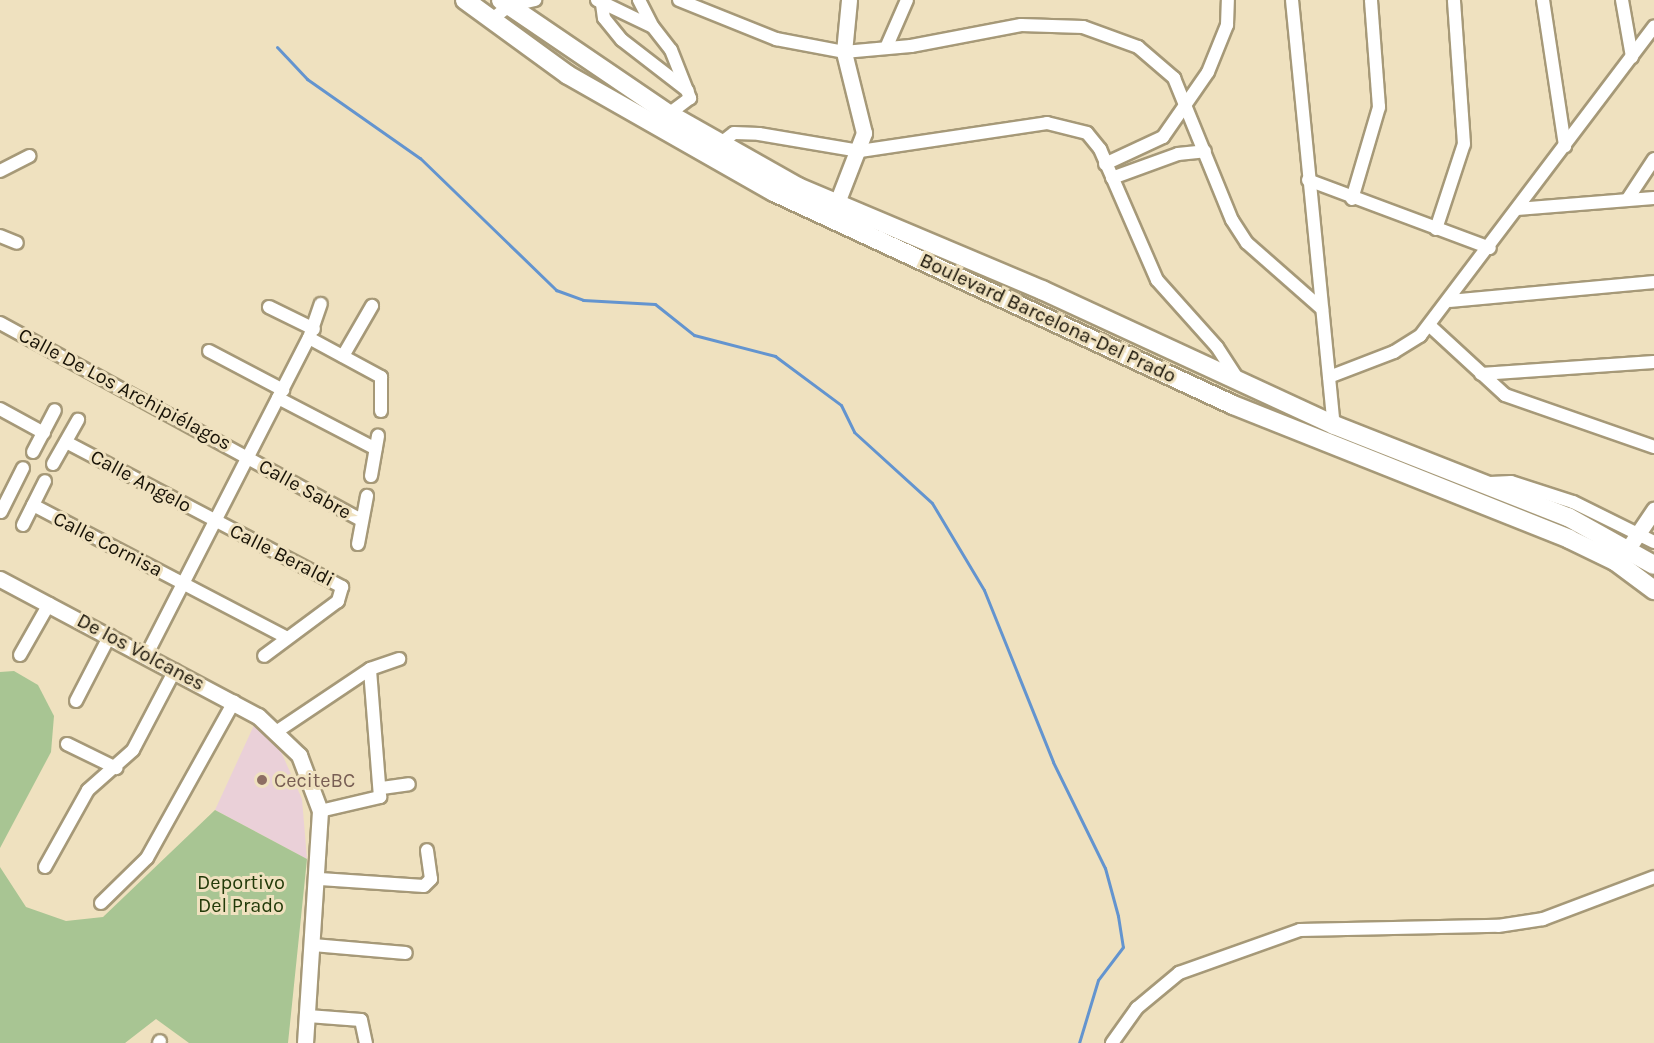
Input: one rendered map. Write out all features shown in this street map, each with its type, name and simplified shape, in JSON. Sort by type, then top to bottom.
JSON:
[{"type":"main road","name":"Boulevard Barcelona-Del Prado","points":[[505,3],[669,114],[835,211],[1042,290],[1241,385],[1334,425],[1486,483],[1629,547],[1654,565]]},
{"type":"main road","name":"Boulevard Barcelona-Del Prado","points":[[479,8],[659,130],[835,211],[1233,405],[1569,539],[1615,561],[1654,590]]},
{"type":"street","points":[[479,8],[535,0]]},
{"type":"street","points":[[639,0],[653,27],[680,64],[688,91],[688,103],[669,114]]},
{"type":"street","points":[[679,0],[776,39],[844,52],[886,48],[1021,25],[1083,27],[1138,47],[1174,78],[1232,220],[1247,243],[1322,309]]},
{"type":"street","points":[[835,211],[860,151],[863,120],[844,52],[849,0]]},
{"type":"street","points":[[886,48],[907,0]]},
{"type":"street","points":[[1106,164],[1163,137],[1185,101],[1208,72],[1227,25],[1228,0]]},
{"type":"street","points":[[1292,0],[1334,425]]},
{"type":"street","points":[[1352,199],[1379,107],[1371,0]]},
{"type":"street","points":[[1436,229],[1464,144],[1454,0]]},
{"type":"street","points":[[1543,0],[1565,146]]},
{"type":"street","points":[[1622,0],[1632,57]]},
{"type":"street","points":[[599,2],[653,27]]},
{"type":"street","points":[[599,2],[604,18],[622,40],[688,91]]},
{"type":"street","points":[[1329,377],[1394,352],[1429,325],[1450,301],[1654,27]]},
{"type":"street","points":[[721,143],[734,133],[759,134],[860,151],[1047,123],[1087,133],[1106,164],[1157,280],[1217,347],[1241,385]]},
{"type":"street","points":[[1112,178],[1178,153],[1205,151]]},
{"type":"street","points":[[0,171],[29,156]]},
{"type":"street","points":[[1627,200],[1654,159]]},
{"type":"street","points":[[1308,180],[1352,199],[1490,248]]},
{"type":"street","points":[[1517,209],[1654,198]]},
{"type":"street","points":[[0,236],[17,243]]},
{"type":"street","points":[[1450,301],[1654,282]]},
{"type":"street","points":[[147,654],[311,333],[321,304]]},
{"type":"street","points":[[343,356],[372,306]]},
{"type":"street","points":[[269,308],[311,333],[343,356],[381,377],[381,411]]},
{"type":"street","name":"Calle De Los Archipiélagos","points":[[0,323],[249,456]]},
{"type":"street","points":[[1429,325],[1505,395],[1654,447]]},
{"type":"street","points":[[1204,368],[1217,347]]},
{"type":"street","points":[[209,351],[376,449]]},
{"type":"street","points":[[1482,374],[1654,362]]},
{"type":"street","points":[[0,409],[44,433]]},
{"type":"street","points":[[33,452],[55,410]]},
{"type":"street","points":[[53,464],[78,420]]},
{"type":"street","points":[[371,476],[378,436]]},
{"type":"street","name":"Calle Angelo","points":[[66,442],[216,521]]},
{"type":"street","name":"Calle Sabre","points":[[249,456],[362,520]]},
{"type":"street","points":[[1,512],[5,491],[23,468]]},
{"type":"street","points":[[23,525],[45,481]]},
{"type":"street","points":[[1486,483],[1538,489],[1640,532],[1654,542]]},
{"type":"street","points":[[358,544],[367,496]]},
{"type":"street","name":"Calle Cornisa","points":[[33,506],[286,637]]},
{"type":"street","points":[[1629,547],[1654,510]]},
{"type":"street","name":"Calle Beraldi","points":[[216,521],[339,584],[342,594],[286,637]]},
{"type":"street","name":"De los Volcanes","points":[[0,579],[147,654],[234,702],[279,730]]},
{"type":"street","points":[[21,655],[49,604]]},
{"type":"street","points":[[76,701],[110,635]]},
{"type":"street","points":[[264,656],[286,637]]},
{"type":"street","points":[[305,1043],[320,879],[320,811],[310,775],[279,730],[370,669],[399,659]]},
{"type":"street","points":[[370,669],[381,793]]},
{"type":"street","points":[[45,867],[84,796],[133,750],[176,670]]},
{"type":"street","points":[[101,903],[147,858],[234,702]]},
{"type":"street","points":[[67,744],[116,768]]},
{"type":"street","points":[[320,811],[409,784]]},
{"type":"street","points":[[320,879],[424,886],[431,879],[427,850]]},
{"type":"street","points":[[1112,1043],[1137,1008],[1179,973],[1300,930],[1498,926],[1543,919],[1654,877]]},
{"type":"street","points":[[314,945],[406,953]]},
{"type":"street","points":[[308,1016],[362,1020],[366,1043]]},
{"type":"shaded area","name":"CeciteBC","points":[[255,723],[275,738],[302,799],[307,859],[215,810]]},
{"type":"green space","points":[[14,671],[38,685],[54,716],[51,752],[0,848],[0,672]]},
{"type":"green space","name":"Deportivo Del Prado","points":[[215,810],[307,859],[288,1043],[189,1043],[156,1019],[125,1043],[0,1043],[0,867],[26,907],[66,921],[103,917]]},
{"type":"waterway","points":[[277,47],[307,79],[420,158],[556,290],[583,300],[655,304],[694,335],[775,356],[841,405],[854,432],[932,503],[984,590],[1053,762],[1105,868],[1118,916],[1123,947],[1098,980],[1079,1043]]},
{"type":"place","name":"CeciteBC","points":[[262,780]]}]
